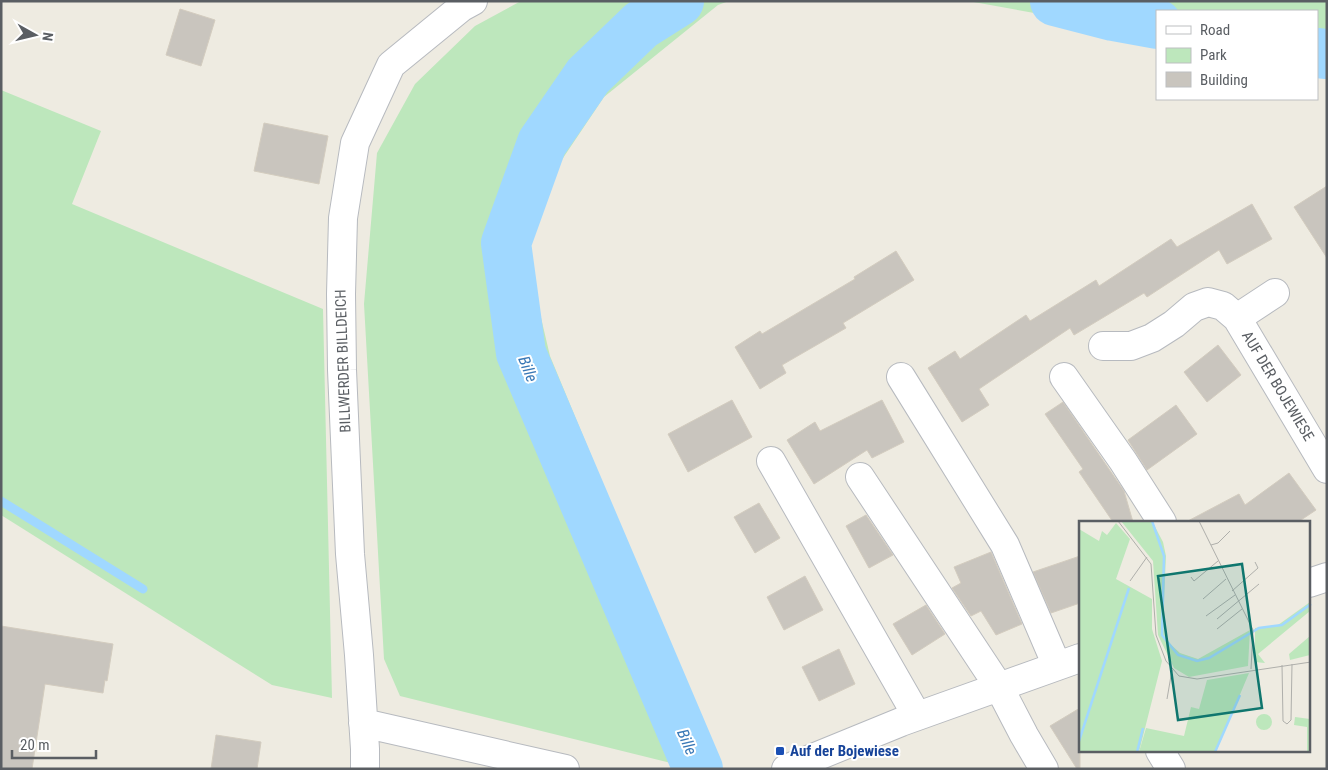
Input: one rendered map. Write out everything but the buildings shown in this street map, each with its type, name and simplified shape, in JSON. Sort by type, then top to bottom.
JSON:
[{"type":"street","name":"BILLWERDER BILLDEICH","points":[[365,769],[359,655],[350,554],[343,389],[341,294],[343,218],[355,143],[391,65],[463,3]]},
{"type":"street","name":"AUF DER BOJEWIESE","points":[[1275,292],[1237,318],[1327,468]]},
{"type":"street","points":[[1104,346],[1131,346],[1152,338],[1174,324],[1194,307],[1208,302],[1223,306],[1237,318]]},
{"type":"street","points":[[786,769],[917,716],[1069,662],[1005,545],[901,377]]},
{"type":"street","points":[[1064,377],[1123,461],[1161,521]]},
{"type":"street","points":[[771,461],[917,716]]},
{"type":"street","points":[[860,476],[999,687],[1044,769]]},
{"type":"street","points":[[1310,583],[1327,577]]},
{"type":"street","points":[[363,723],[565,769]]},
{"type":"street","points":[[1161,752],[1172,769]]},
{"type":"green space","points":[[521,1],[729,1],[718,5],[604,97],[557,167],[526,254],[550,356],[718,762],[683,766],[400,696],[384,659],[364,304],[377,153],[415,84],[475,26]]},
{"type":"green space","points":[[968,1],[1327,1],[1327,66],[1318,64],[1318,10],[1156,10],[1156,35]]},
{"type":"green space","points":[[1,90],[101,131],[72,204],[323,309],[332,698],[272,685],[1,515]]},
{"type":"waterway","name":"Bille","points":[[679,1],[641,25],[588,76],[542,143],[506,243],[521,353],[698,769]]},
{"type":"waterway","name":"Bille","points":[[1055,1],[1113,16],[1156,24]]},
{"type":"waterway","name":"Bille","points":[[1318,53],[1327,54]]},
{"type":"waterway","points":[[1,501],[143,589]]},
{"type":"place","name":"Auf der Bojewiese","points":[[780,751]]}]
